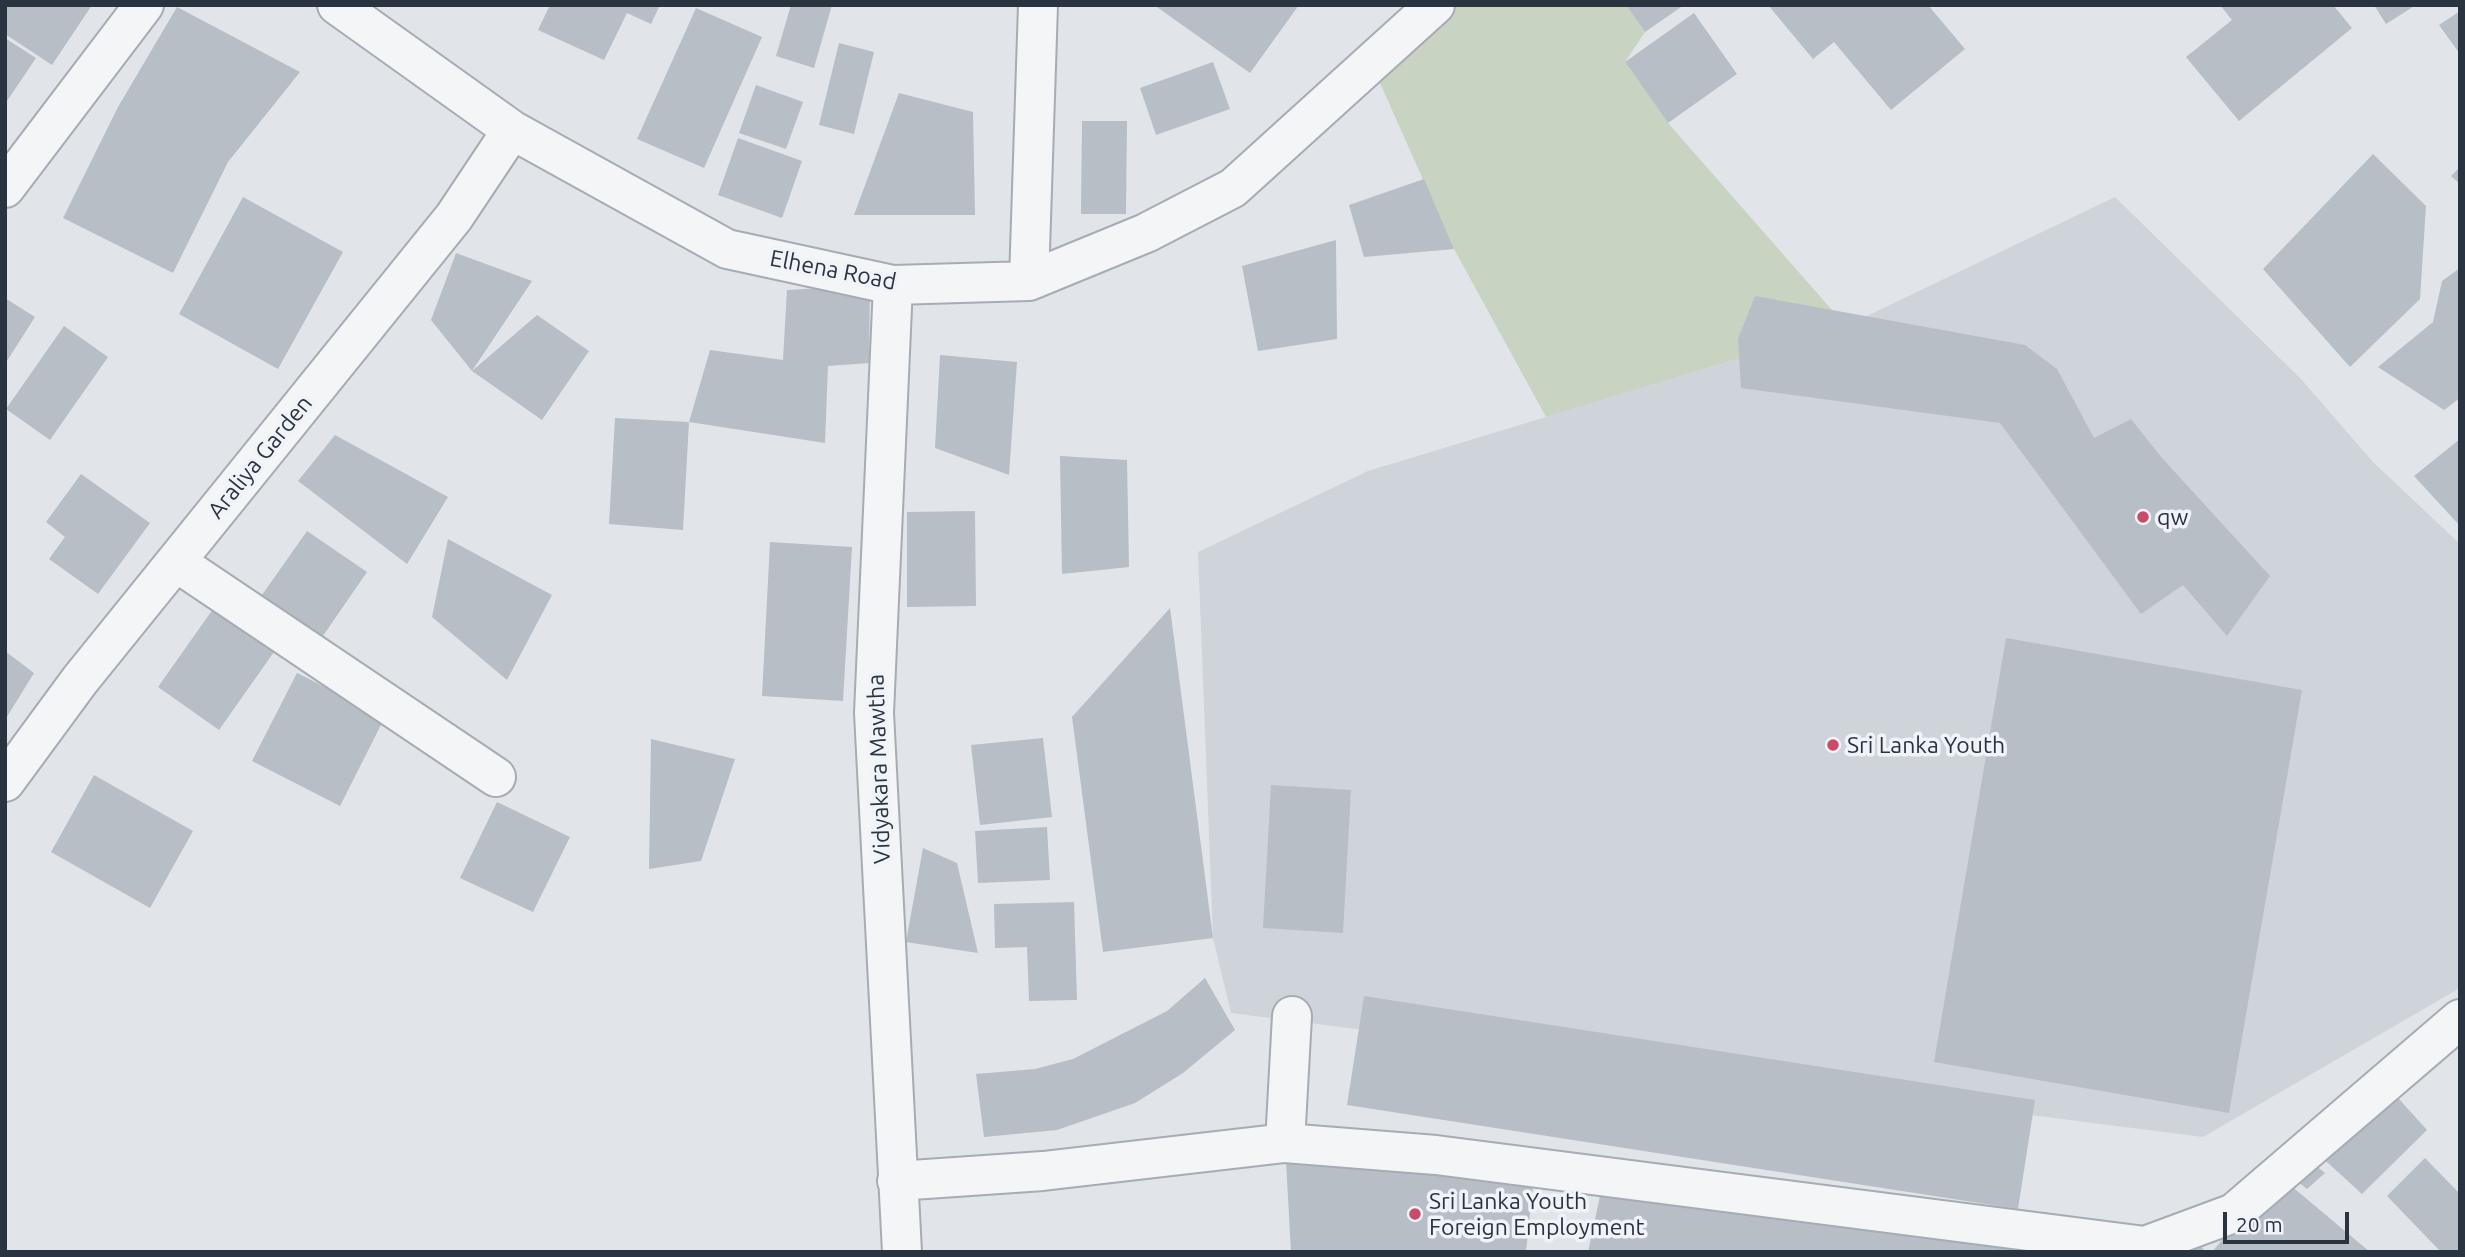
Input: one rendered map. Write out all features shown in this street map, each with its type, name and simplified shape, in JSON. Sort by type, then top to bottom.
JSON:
[{"type":"street","points":[[5,188],[144,5]]},
{"type":"street","name":"Elhena Road","points":[[337,5],[512,130],[727,249],[893,285],[1029,281],[1146,233],[1233,188],[1435,5]]},
{"type":"street","points":[[1029,281],[1038,5]]},
{"type":"street","name":"Araliya Garden","points":[[5,782],[80,680],[454,217],[512,130]]},
{"type":"street","name":"Vidyakara Mawtha","points":[[893,285],[874,713],[902,1252]]},
{"type":"street","points":[[176,562],[496,778]]},
{"type":"street","points":[[1285,1143],[1292,1016]]},
{"type":"street","points":[[897,1181],[1043,1171],[1285,1143],[1436,1155],[2145,1246],[2234,1213],[2460,1019]]},
{"type":"shaded area","name":"Sri Lanka Youth","points":[[2115,197],[2301,379],[2373,462],[2460,544],[2460,988],[2203,1137],[1231,1013],[1213,938],[1198,552],[1368,471],[1846,326]]},
{"type":"green space","points":[[1452,5],[1626,5],[1645,32],[1625,62],[1668,123],[1846,326],[1546,417],[1454,249],[1380,83]]},
{"type":"building","points":[[5,5],[92,5],[52,65],[5,34]]},
{"type":"building","points":[[550,5],[660,5],[651,24],[627,13],[604,60],[538,30]]},
{"type":"building","points":[[791,5],[832,5],[814,68],[776,56]]},
{"type":"building","points":[[1154,5],[1299,5],[1250,73]]},
{"type":"building","points":[[1626,5],[1684,5],[1645,32]]},
{"type":"building","points":[[1768,5],[1928,5],[1965,49],[1891,110],[1834,42],[1813,59]]},
{"type":"building","points":[[2220,5],[2333,5],[2352,28],[2239,121],[2186,57],[2232,20]]},
{"type":"building","points":[[2374,5],[2416,5],[2386,24]]},
{"type":"building","points":[[177,7],[300,72],[228,162],[173,273],[63,218],[118,107]]},
{"type":"building","points":[[696,8],[762,37],[704,168],[637,139]]},
{"type":"building","points":[[2460,11],[2460,54],[2439,25]]},
{"type":"building","points":[[1694,13],[1737,74],[1668,123],[1625,62]]},
{"type":"building","points":[[5,38],[36,58],[5,104]]},
{"type":"building","points":[[839,43],[874,52],[854,134],[819,125]]},
{"type":"building","points":[[1213,62],[1230,109],[1156,135],[1140,88]]},
{"type":"building","points":[[756,85],[803,102],[786,149],[739,133]]},
{"type":"building","points":[[899,93],[973,112],[975,215],[854,215]]},
{"type":"building","points":[[1082,121],[1127,121],[1126,214],[1081,214]]},
{"type":"building","points":[[738,138],[802,161],[782,218],[718,195]]},
{"type":"building","points":[[2373,154],[2426,206],[2420,299],[2350,367],[2263,269]]},
{"type":"building","points":[[2460,167],[2460,184],[2451,176]]},
{"type":"building","points":[[1424,179],[1454,249],[1364,257],[1349,205]]},
{"type":"building","points":[[243,197],[343,252],[278,369],[179,314]]},
{"type":"building","points":[[1336,240],[1337,339],[1258,351],[1242,266]]},
{"type":"building","points":[[456,253],[532,281],[472,371],[431,320]]},
{"type":"building","points":[[2460,268],[2460,398],[2444,410],[2378,367],[2433,322],[2442,281]]},
{"type":"building","points":[[870,285],[869,363],[828,366],[825,443],[689,422],[710,350],[783,360],[787,290]]},
{"type":"building","name":"qw","points":[[1755,296],[2025,345],[2057,369],[2094,438],[2131,419],[2162,458],[2270,576],[2227,636],[2183,585],[2141,614],[2000,423],[1741,388],[1738,339]]},
{"type":"building","points":[[5,298],[35,317],[5,364]]},
{"type":"building","points":[[537,315],[589,351],[542,420],[472,371]]},
{"type":"building","points":[[64,326],[108,357],[50,440],[6,409]]},
{"type":"building","points":[[940,355],[1017,362],[1009,475],[935,448]]},
{"type":"building","points":[[615,418],[689,422],[683,530],[609,524]]},
{"type":"building","points":[[335,435],[448,497],[407,564],[298,481]]},
{"type":"building","points":[[2460,439],[2460,526],[2414,476]]},
{"type":"building","points":[[1060,456],[1127,460],[1129,567],[1062,574]]},
{"type":"building","points":[[81,474],[150,523],[98,594],[49,559],[65,537],[46,522]]},
{"type":"building","points":[[975,511],[976,606],[907,607],[907,512]]},
{"type":"building","points":[[307,531],[367,572],[316,646],[255,605]]},
{"type":"building","points":[[448,539],[552,595],[507,680],[432,617]]},
{"type":"building","points":[[770,542],[852,547],[843,701],[762,696]]},
{"type":"building","points":[[1170,608],[1213,938],[1103,952],[1072,717]]},
{"type":"building","points":[[213,609],[274,652],[219,730],[158,687]]},
{"type":"building","points":[[2006,638],[2302,690],[2229,1113],[1934,1062]]},
{"type":"building","points":[[5,651],[34,673],[5,720]]},
{"type":"building","points":[[297,673],[385,717],[340,806],[252,761]]},
{"type":"building","points":[[1043,738],[1052,817],[980,825],[971,745]]},
{"type":"building","points":[[651,739],[735,759],[701,861],[649,869]]},
{"type":"building","points":[[94,775],[193,831],[150,908],[51,852]]},
{"type":"building","points":[[1271,785],[1351,790],[1343,933],[1263,928]]},
{"type":"building","points":[[497,802],[570,837],[533,912],[460,878]]},
{"type":"building","points":[[1047,827],[1050,880],[978,883],[975,831]]},
{"type":"building","points":[[923,848],[957,863],[978,953],[906,942]]},
{"type":"building","points":[[1074,902],[1077,1000],[1029,1001],[1027,947],[995,948],[994,904]]},
{"type":"building","points":[[1205,978],[1235,1030],[1183,1073],[1135,1103],[1057,1130],[984,1137],[976,1074],[1035,1069],[1073,1059],[1167,1011]]},
{"type":"building","points":[[1364,996],[2035,1100],[2018,1209],[1347,1105]]},
{"type":"building","points":[[2390,1089],[2427,1130],[2362,1194],[2316,1152]]},
{"type":"building","points":[[1285,1143],[1534,1175],[1526,1252],[1291,1252]]},
{"type":"building","points":[[2298,1151],[2325,1173],[2307,1189],[2280,1167]]},
{"type":"building","points":[[2425,1158],[2460,1194],[2460,1252],[2441,1252],[2387,1196]]},
{"type":"building","points":[[2277,1174],[2370,1252],[2212,1252]]},
{"type":"building","points":[[1603,1182],[2093,1252],[1588,1252]]},
{"type":"building","points":[[2191,1236],[2206,1252],[2179,1252]]},
{"type":"place","name":"qw","points":[[2143,517]]},
{"type":"place","name":"Sri Lanka Youth","points":[[1833,745]]},
{"type":"place","name":"Sri Lanka Youth Foreign Employment","points":[[1415,1214]]}]
